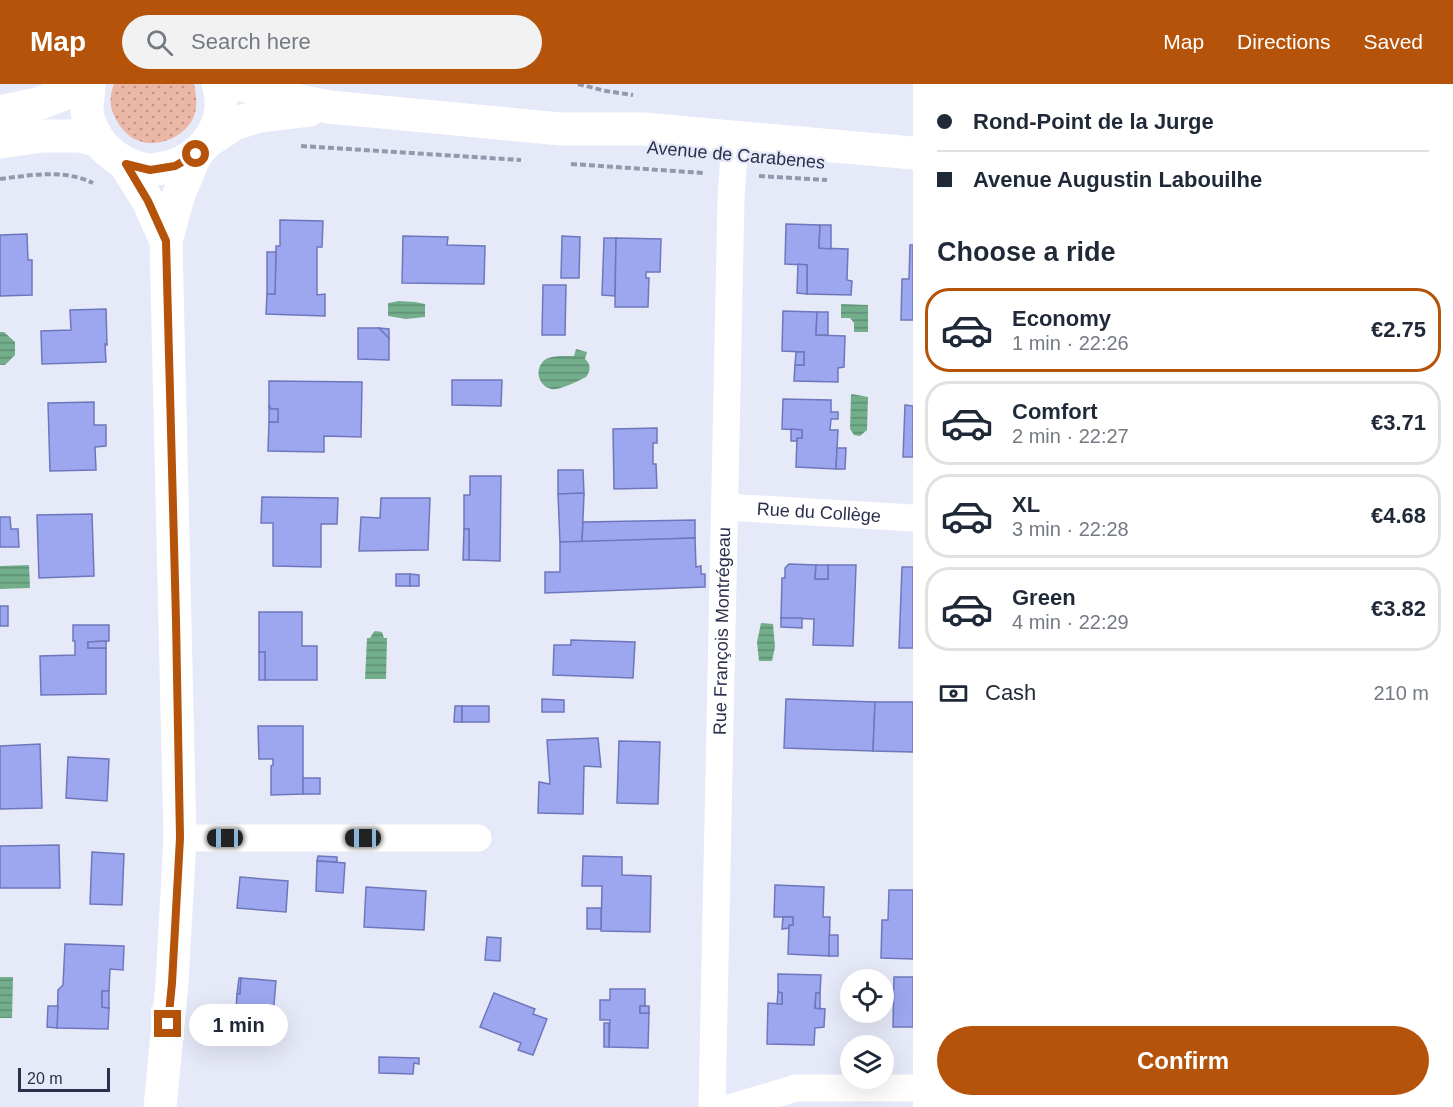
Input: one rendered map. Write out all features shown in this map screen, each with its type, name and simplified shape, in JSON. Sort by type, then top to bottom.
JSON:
[{"type":"street","points":[[0,112],[41,103],[89,84],[87,113],[98,140],[114,157],[126,164],[148,201],[166,241]]},
{"type":"street","points":[[160,1107],[172,983],[180,838],[166,241],[179,194],[203,147],[218,124],[221,106],[218,84]]},
{"type":"street","name":"Avenue de Carabenes","points":[[239,84],[290,99],[329,107],[561,129],[643,129],[913,153]]},
{"type":"street","name":"Avenue de Carabenes","points":[[126,164],[150,170],[175,166],[234,124],[259,116],[329,107]]},
{"type":"street","name":"Avenue de Carabenes","points":[[561,129],[733,165],[913,171]]},
{"type":"street","points":[[0,142],[43,136],[79,136],[98,140]]},
{"type":"street","name":"Rue François Montrégeau","points":[[712,1107],[733,165]]},
{"type":"street","name":"Rue du Collège","points":[[726,507],[913,518]]},
{"type":"street","points":[[180,838],[478,838]]},
{"type":"street","points":[[733,1107],[796,1088],[913,1088]]},
{"type":"path","points":[[294,146],[531,161]]},
{"type":"path","points":[[566,163],[733,165],[834,181]]},
{"type":"path","points":[[0,179],[45,173],[81,177],[101,186]]},
{"type":"shaded area","points":[[114,84],[194,84],[196,104],[194,116],[190,124],[176,136],[158,143],[139,141],[123,130],[112,111],[111,100]]},
{"type":"shaded area","points":[[399,301],[425,304],[425,317],[406,319],[388,316],[388,303]]},
{"type":"shaded area","points":[[841,304],[868,305],[868,332],[854,332],[854,323],[850,318],[841,318]]},
{"type":"shaded area","points":[[0,332],[4,332],[15,342],[15,355],[5,365],[0,365]]},
{"type":"shaded area","points":[[576,349],[587,352],[585,359],[590,368],[586,377],[559,389],[546,387],[539,376],[542,362],[552,357],[574,356]]},
{"type":"shaded area","points":[[852,394],[868,397],[867,430],[860,436],[854,435],[850,429]]},
{"type":"shaded area","points":[[29,565],[30,588],[0,589],[0,566]]},
{"type":"shaded area","points":[[761,623],[773,624],[775,647],[772,661],[759,661],[757,642]]},
{"type":"shaded area","points":[[375,631],[382,632],[384,638],[387,638],[386,679],[365,679],[367,638],[370,638]]},
{"type":"shaded area","points":[[0,977],[13,977],[12,1018],[0,1018]]},
{"type":"building","points":[[280,220],[323,221],[322,247],[317,247],[317,295],[325,294],[325,316],[266,314],[267,294],[275,294],[276,246],[280,246]]},
{"type":"building","points":[[786,224],[820,225],[819,248],[848,249],[847,280],[852,281],[851,295],[807,294],[807,265],[785,264]]},
{"type":"building","points":[[820,225],[831,225],[831,249],[819,248]]},
{"type":"building","points":[[27,234],[28,260],[32,260],[32,295],[0,296],[0,235]]},
{"type":"building","points":[[403,236],[448,237],[447,245],[485,246],[484,284],[402,283]]},
{"type":"building","points":[[562,236],[580,237],[579,278],[561,278]]},
{"type":"building","points":[[604,238],[616,238],[615,296],[602,295]]},
{"type":"building","points":[[616,238],[661,239],[660,272],[646,272],[646,278],[649,278],[648,307],[615,307]]},
{"type":"building","points":[[910,245],[913,245],[913,320],[901,320],[902,279],[909,279]]},
{"type":"building","points":[[267,252],[276,252],[275,294],[267,294]]},
{"type":"building","points":[[798,264],[807,265],[807,294],[797,293]]},
{"type":"building","points":[[543,285],[566,285],[565,335],[542,335]]},
{"type":"building","points":[[106,309],[106,362],[42,364],[41,331],[71,330],[70,310]]},
{"type":"building","points":[[783,311],[817,312],[816,335],[845,336],[844,367],[838,368],[838,382],[794,381],[795,365],[804,365],[804,352],[782,351]]},
{"type":"building","points":[[817,312],[828,312],[828,335],[816,335]]},
{"type":"building","points":[[358,328],[379,328],[389,338],[389,360],[358,359]]},
{"type":"building","points":[[379,328],[389,329],[389,338]]},
{"type":"building","points":[[796,352],[804,352],[804,365],[795,365]]},
{"type":"building","points":[[452,380],[502,380],[501,406],[452,405]]},
{"type":"building","points":[[269,381],[362,382],[361,437],[324,436],[324,452],[268,451],[269,422],[278,422],[278,409],[269,407]]},
{"type":"building","points":[[783,399],[831,400],[831,412],[838,412],[838,419],[831,419],[830,430],[838,430],[836,469],[796,467],[797,438],[802,438],[802,430],[782,429]]},
{"type":"building","points":[[94,402],[94,425],[106,425],[106,446],[95,447],[96,470],[50,471],[48,403]]},
{"type":"building","points":[[269,405],[271,409],[278,409],[278,422],[269,422]]},
{"type":"building","points":[[905,405],[913,406],[913,457],[903,457]]},
{"type":"building","points":[[657,428],[657,443],[653,443],[653,464],[656,464],[657,488],[614,489],[613,429]]},
{"type":"building","points":[[791,429],[802,430],[802,438],[791,441]]},
{"type":"building","points":[[837,448],[846,448],[845,469],[836,469]]},
{"type":"building","points":[[558,470],[583,470],[584,494],[558,494]]},
{"type":"building","points":[[470,476],[501,476],[500,561],[469,560],[469,529],[464,529],[464,495],[470,495]]},
{"type":"building","points":[[558,494],[584,494],[582,542],[560,542]]},
{"type":"building","points":[[262,497],[338,498],[337,524],[321,524],[321,567],[273,566],[273,523],[261,523]]},
{"type":"building","points":[[381,498],[430,498],[428,550],[359,551],[361,517],[380,518]]},
{"type":"building","points":[[92,514],[94,576],[39,578],[37,515]]},
{"type":"building","points":[[0,517],[10,517],[11,529],[18,529],[19,547],[0,547]]},
{"type":"building","points":[[695,520],[695,538],[582,542],[583,522]]},
{"type":"building","points":[[464,529],[469,529],[469,560],[463,560]]},
{"type":"building","points":[[695,538],[696,567],[701,566],[701,574],[705,574],[705,587],[545,593],[545,572],[560,572],[560,542]]},
{"type":"building","points":[[789,564],[816,565],[815,579],[828,579],[828,565],[856,565],[853,646],[813,645],[814,619],[781,618],[782,578],[785,578],[785,568]]},
{"type":"building","points":[[816,565],[828,565],[828,579],[815,579]]},
{"type":"building","points":[[902,567],[913,567],[913,648],[899,648]]},
{"type":"building","points":[[396,574],[410,574],[410,586],[396,586]]},
{"type":"building","points":[[410,574],[419,575],[419,586],[410,586]]},
{"type":"building","points":[[0,606],[8,606],[8,626],[0,626]]},
{"type":"building","points":[[259,612],[302,612],[302,646],[317,646],[317,680],[265,680],[265,652],[259,652]]},
{"type":"building","points":[[781,618],[802,618],[802,628],[781,627]]},
{"type":"building","points":[[73,625],[109,625],[109,641],[88,642],[88,648],[106,648],[106,694],[41,695],[40,656],[75,655]]},
{"type":"building","points":[[571,640],[635,642],[633,678],[553,675],[554,645],[571,645]]},
{"type":"building","points":[[106,641],[106,648],[88,648],[88,642]]},
{"type":"building","points":[[259,652],[265,652],[265,680],[259,680]]},
{"type":"building","points":[[542,699],[564,700],[564,712],[542,712]]},
{"type":"building","points":[[786,699],[875,702],[873,751],[784,748]]},
{"type":"building","points":[[875,702],[913,702],[913,752],[873,751]]},
{"type":"building","points":[[455,706],[462,706],[462,722],[454,722]]},
{"type":"building","points":[[462,706],[489,706],[489,722],[462,722]]},
{"type":"building","points":[[258,726],[303,726],[303,794],[271,795],[273,759],[259,759]]},
{"type":"building","points":[[598,738],[601,767],[584,766],[583,814],[538,813],[539,782],[550,784],[547,740]]},
{"type":"building","points":[[619,741],[660,742],[658,804],[617,803]]},
{"type":"building","points":[[40,744],[42,808],[0,809],[0,746]]},
{"type":"building","points":[[68,757],[109,759],[107,801],[66,798]]},
{"type":"building","points":[[303,778],[320,778],[320,794],[303,794]]},
{"type":"building","points":[[59,845],[60,888],[0,888],[0,846]]},
{"type":"building","points":[[92,852],[124,854],[122,905],[90,904]]},
{"type":"building","points":[[318,856],[337,857],[337,862],[317,861]]},
{"type":"building","points":[[583,856],[622,857],[622,875],[651,876],[650,932],[601,931],[602,886],[582,886]]},
{"type":"building","points":[[317,861],[345,863],[343,893],[316,891]]},
{"type":"building","points":[[240,877],[288,881],[286,912],[237,908]]},
{"type":"building","points":[[775,885],[824,887],[823,917],[830,917],[829,956],[788,954],[789,925],[793,925],[793,917],[774,917]]},
{"type":"building","points":[[366,887],[426,891],[424,930],[364,927]]},
{"type":"building","points":[[889,890],[913,890],[913,959],[881,958],[882,920],[888,920]]},
{"type":"building","points":[[587,908],[601,908],[601,929],[587,929]]},
{"type":"building","points":[[783,917],[793,917],[793,925],[782,929]]},
{"type":"building","points":[[829,935],[838,935],[838,956],[829,956]]},
{"type":"building","points":[[487,937],[501,938],[500,961],[485,960]]},
{"type":"building","points":[[65,944],[124,946],[123,970],[110,969],[109,991],[102,991],[102,1007],[109,1008],[108,1029],[57,1028],[58,990],[63,985]]},
{"type":"building","points":[[778,974],[821,975],[820,993],[816,993],[815,1008],[825,1009],[824,1027],[815,1028],[814,1045],[767,1044],[768,1003],[782,1004],[782,993],[778,992]]},
{"type":"building","points":[[894,977],[913,977],[913,1027],[893,1027]]},
{"type":"building","points":[[239,978],[241,978],[240,994],[237,994]]},
{"type":"building","points":[[241,978],[276,981],[272,1028],[235,1025],[237,994],[240,994]]},
{"type":"building","points":[[610,989],[645,989],[645,1006],[640,1006],[640,1013],[649,1013],[648,1048],[609,1047],[610,1020],[600,1020],[600,1000],[610,1000]]},
{"type":"building","points":[[102,991],[109,991],[109,1008],[102,1007]]},
{"type":"building","points":[[778,992],[782,993],[782,1004],[777,1004]]},
{"type":"building","points":[[494,993],[535,1009],[533,1014],[547,1019],[533,1055],[518,1050],[521,1043],[480,1027]]},
{"type":"building","points":[[816,993],[820,993],[820,1009],[815,1008]]},
{"type":"building","points":[[48,1006],[58,1006],[57,1028],[47,1027]]},
{"type":"building","points":[[640,1006],[649,1006],[649,1013],[640,1013]]},
{"type":"building","points":[[604,1023],[609,1023],[609,1047],[604,1047]]},
{"type":"building","points":[[235,1025],[272,1028],[271,1040],[234,1037]]},
{"type":"building","points":[[379,1057],[419,1058],[419,1064],[414,1063],[413,1074],[379,1073]]},
{"type":"route","points":[[168,1024],[180,838],[166,241],[148,201],[126,164],[150,170],[175,166],[196,154]]}]
